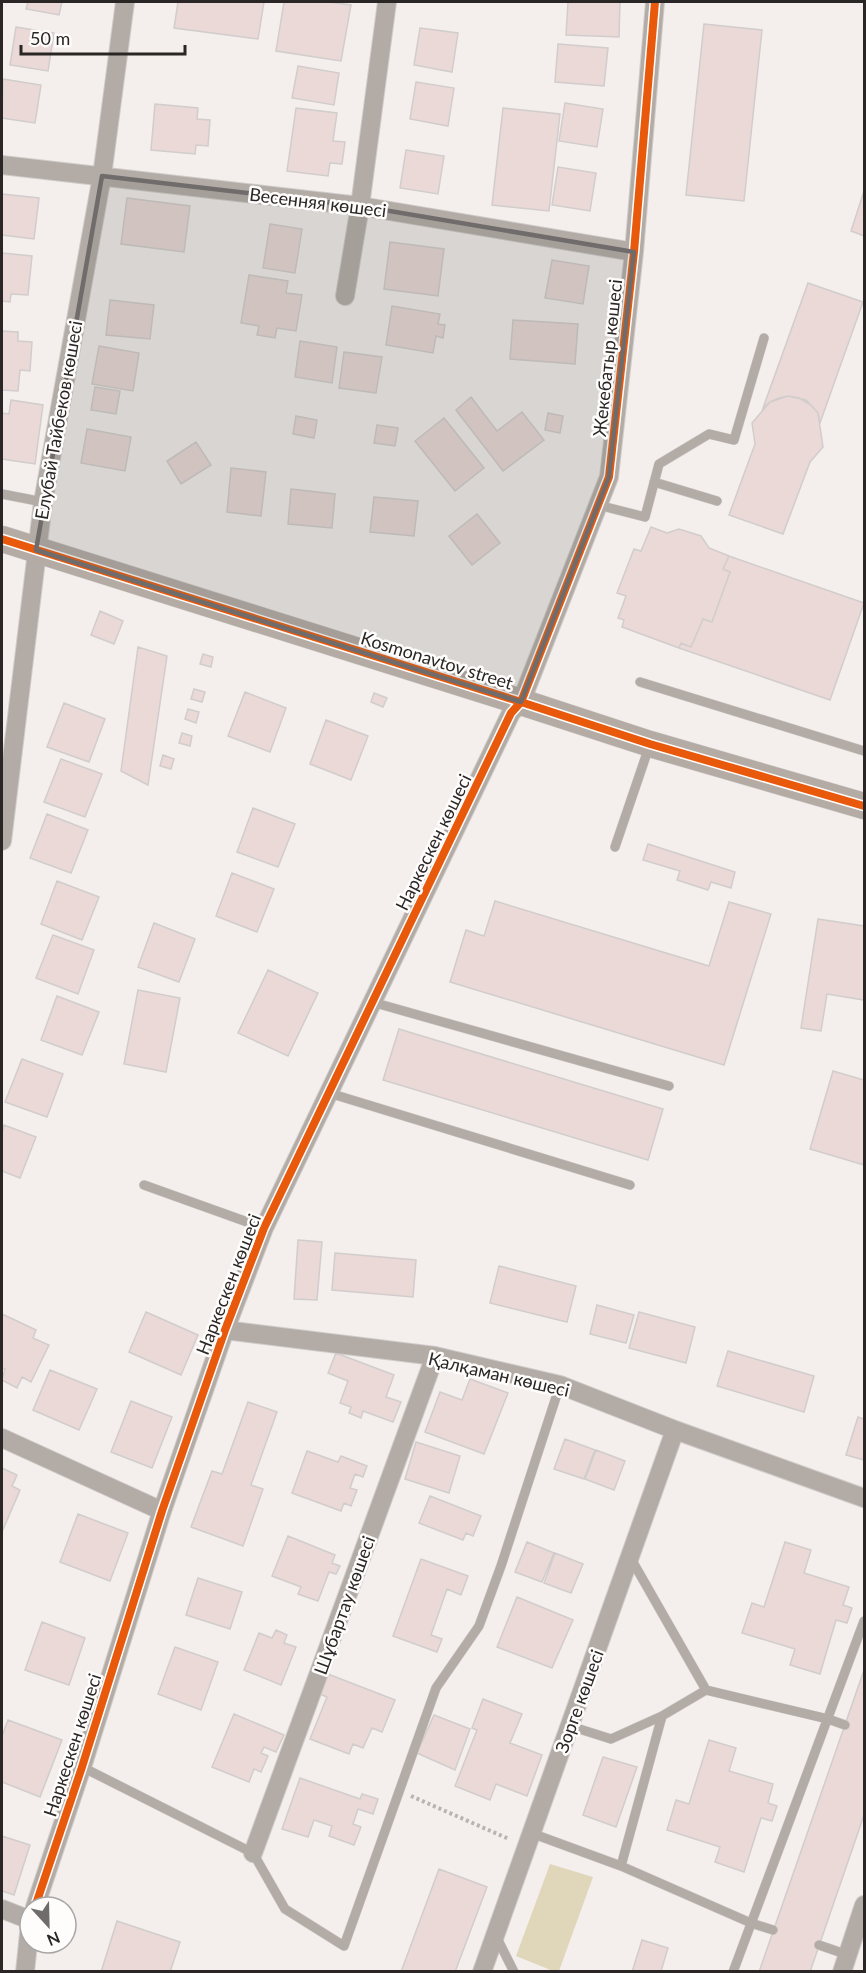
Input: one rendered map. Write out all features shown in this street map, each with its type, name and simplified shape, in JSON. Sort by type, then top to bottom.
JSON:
[{"type":"street","name":"Елубай Тайбеков көшесі","points":[[2,841],[43,502],[102,176],[125,2]]},
{"type":"street","points":[[345,296],[360,206],[387,2]]},
{"type":"street","name":"Жекебатыр көшесі","points":[[521,702],[609,477],[634,252],[655,2]]},
{"type":"street","name":"Весенняя көшесі","points":[[2,165],[360,206],[634,252]]},
{"type":"street","name":"Kosmonavtov street","points":[[2,539],[650,744],[864,806]]},
{"type":"street","name":"Наркескен көшесі","points":[[39,1895],[82,1767],[162,1510],[225,1330],[264,1228],[511,713],[521,702]]},
{"type":"street","name":"Қалқаман көшесі","points":[[225,1330],[435,1356],[560,1385],[675,1430],[864,1498]]},
{"type":"street","name":"Шұбартау көшесі","points":[[253,1852],[435,1356]]},
{"type":"street","name":"Зорге көшесі","points":[[482,1971],[675,1430]]},
{"type":"street","points":[[2,1438],[162,1510]]},
{"type":"street","points":[[845,1963],[864,1905]]},
{"type":"street","points":[[2,1909],[18,1916]]},
{"type":"street","points":[[25,1971],[27,1955]]},
{"type":"lane","points":[[598,505],[645,517],[659,464],[709,434],[734,440],[764,338]]},
{"type":"lane","points":[[654,482],[717,501]]},
{"type":"lane","points":[[2,494],[43,502]]},
{"type":"lane","points":[[640,682],[864,751]]},
{"type":"lane","points":[[615,847],[650,744]]},
{"type":"lane","points":[[372,1002],[669,1086]]},
{"type":"lane","points":[[329,1093],[630,1185]]},
{"type":"lane","points":[[144,1185],[264,1228]]},
{"type":"lane","points":[[82,1767],[253,1852],[285,1909],[344,1946],[436,1688],[479,1626],[560,1385]]},
{"type":"lane","points":[[630,1557],[706,1690]]},
{"type":"lane","points":[[733,1971],[864,1621]]},
{"type":"lane","points":[[570,1726],[611,1739],[662,1716],[706,1690],[845,1725]]},
{"type":"lane","points":[[621,1866],[662,1716]]},
{"type":"lane","points":[[528,1840],[621,1866],[751,1923],[773,1930]]},
{"type":"lane","points":[[495,1934],[514,1971]]},
{"type":"lane","points":[[819,1945],[845,1963]]},
{"type":"path","points":[[399,1791],[528,1840]]},
{"type":"highlighted area","points":[[102,176],[360,206],[634,252],[609,477],[521,702],[36,550]]},
{"type":"shaded area","points":[[550,1864],[593,1877],[559,1971],[553,1971],[516,1956]]},
{"type":"building","points":[[28,2],[62,2],[59,15],[26,9]]},
{"type":"building","points":[[178,2],[264,2],[258,39],[174,28]]},
{"type":"building","points":[[284,2],[328,2],[351,5],[341,61],[276,51]]},
{"type":"building","points":[[568,2],[620,2],[619,37],[566,35]]},
{"type":"building","points":[[704,24],[762,30],[744,201],[686,195]]},
{"type":"building","points":[[16,27],[54,33],[48,71],[10,65]]},
{"type":"building","points":[[420,28],[458,33],[452,72],[414,65]]},
{"type":"building","points":[[558,44],[608,48],[604,86],[555,82]]},
{"type":"building","points":[[298,66],[339,73],[334,105],[292,98]]},
{"type":"building","points":[[3,79],[41,85],[35,123],[2,118]]},
{"type":"building","points":[[416,82],[454,88],[448,126],[410,119]]},
{"type":"building","points":[[565,103],[603,109],[597,147],[559,141]]},
{"type":"building","points":[[155,104],[198,108],[197,119],[210,120],[208,146],[196,145],[195,154],[151,150]]},
{"type":"building","points":[[296,108],[337,113],[333,141],[345,142],[342,164],[330,163],[328,176],[287,171]]},
{"type":"building","points":[[503,108],[560,114],[549,211],[492,205]]},
{"type":"building","points":[[406,150],[444,156],[438,194],[400,188]]},
{"type":"building","points":[[558,167],[596,173],[590,211],[552,205]]},
{"type":"building","points":[[864,191],[864,236],[851,231]]},
{"type":"building","points":[[2,194],[39,198],[34,239],[2,235]]},
{"type":"building","points":[[127,198],[190,206],[184,252],[121,244]]},
{"type":"building","points":[[270,224],[302,229],[295,273],[263,268]]},
{"type":"building","points":[[390,242],[444,249],[438,296],[384,289]]},
{"type":"building","points":[[2,253],[32,256],[28,295],[11,294],[10,302],[2,301]]},
{"type":"building","points":[[552,260],[589,266],[583,304],[545,298]]},
{"type":"building","points":[[249,275],[288,281],[286,293],[302,295],[296,331],[277,328],[275,338],[257,335],[259,326],[241,323]]},
{"type":"building","points":[[808,283],[863,302],[820,423],[818,413],[811,405],[799,398],[788,396],[779,398],[763,408]]},
{"type":"building","points":[[110,300],[154,305],[150,339],[106,335]]},
{"type":"building","points":[[392,306],[440,314],[438,324],[445,325],[443,338],[436,336],[433,353],[386,345]]},
{"type":"building","points":[[513,320],[578,324],[575,364],[510,359]]},
{"type":"building","points":[[2,331],[18,332],[18,341],[32,342],[30,371],[20,370],[18,391],[2,390]]},
{"type":"building","points":[[300,341],[337,347],[332,383],[295,377]]},
{"type":"building","points":[[99,346],[139,353],[133,391],[92,384]]},
{"type":"building","points":[[344,352],[382,357],[376,393],[339,388]]},
{"type":"building","points":[[95,387],[120,391],[116,414],[91,410]]},
{"type":"building","points":[[788,396],[806,400],[818,413],[823,447],[810,462],[783,534],[729,515],[755,444],[752,423],[770,402]]},
{"type":"building","points":[[471,397],[497,431],[522,412],[544,440],[503,471],[456,410]]},
{"type":"building","points":[[11,400],[43,405],[35,464],[2,459],[2,413],[9,414]]},
{"type":"building","points":[[548,413],[563,416],[560,433],[545,430]]},
{"type":"building","points":[[296,416],[317,420],[314,438],[293,434]]},
{"type":"building","points":[[444,418],[484,468],[455,491],[415,441]]},
{"type":"building","points":[[377,425],[398,428],[395,446],[374,443]]},
{"type":"building","points":[[87,429],[131,437],[125,471],[81,463]]},
{"type":"building","points":[[196,442],[211,465],[181,484],[167,461]]},
{"type":"building","points":[[231,468],[266,472],[261,516],[227,512]]},
{"type":"building","points":[[291,489],[335,494],[332,528],[288,524]]},
{"type":"building","points":[[374,497],[418,501],[414,536],[370,532]]},
{"type":"building","points":[[477,514],[500,543],[472,565],[449,536]]},
{"type":"building","points":[[651,527],[667,533],[679,529],[701,536],[709,548],[729,556],[723,569],[730,572],[712,622],[703,619],[691,647],[681,643],[679,648],[622,627],[624,620],[618,618],[626,596],[617,593],[634,549],[641,551]]},
{"type":"building","points":[[729,556],[864,603],[830,700],[679,648],[681,643],[691,647],[703,619],[712,622],[730,572],[723,569]]},
{"type":"building","points":[[100,611],[123,621],[114,644],[91,635]]},
{"type":"building","points":[[138,647],[167,656],[148,785],[121,771]]},
{"type":"building","points":[[203,654],[213,657],[211,667],[200,664]]},
{"type":"building","points":[[194,689],[205,692],[202,702],[191,699]]},
{"type":"building","points":[[245,692],[286,708],[270,752],[228,736]]},
{"type":"building","points":[[374,693],[387,698],[383,707],[371,702]]},
{"type":"building","points":[[64,703],[105,719],[89,762],[47,747]]},
{"type":"building","points":[[188,709],[199,712],[196,723],[185,719]]},
{"type":"building","points":[[326,720],[368,736],[351,780],[310,764]]},
{"type":"building","points":[[182,733],[192,736],[190,746],[179,743]]},
{"type":"building","points":[[163,755],[174,759],[171,769],[160,766]]},
{"type":"building","points":[[61,759],[102,774],[85,817],[44,802]]},
{"type":"building","points":[[253,808],[295,824],[278,867],[237,852]]},
{"type":"building","points":[[47,814],[88,830],[71,873],[30,858]]},
{"type":"building","points":[[648,844],[735,872],[731,888],[711,882],[708,890],[677,880],[680,871],[643,860]]},
{"type":"building","points":[[232,873],[274,889],[257,932],[216,916]]},
{"type":"building","points":[[57,881],[99,897],[82,940],[41,924]]},
{"type":"building","points":[[495,901],[709,966],[729,902],[771,914],[724,1065],[450,982],[466,930],[484,936]]},
{"type":"building","points":[[818,919],[864,926],[864,1000],[827,994],[821,1031],[801,1028]]},
{"type":"building","points":[[154,923],[195,939],[179,982],[138,967]]},
{"type":"building","points":[[53,935],[94,950],[78,994],[36,978]]},
{"type":"building","points":[[268,970],[318,993],[288,1056],[238,1033]]},
{"type":"building","points":[[138,990],[180,998],[166,1072],[124,1064]]},
{"type":"building","points":[[57,996],[99,1012],[82,1055],[41,1040]]},
{"type":"building","points":[[399,1029],[663,1109],[648,1160],[383,1080]]},
{"type":"building","points":[[22,1059],[63,1074],[47,1117],[5,1102]]},
{"type":"building","points":[[833,1071],[864,1080],[864,1165],[810,1149]]},
{"type":"building","points":[[4,1125],[36,1137],[20,1178],[2,1171]]},
{"type":"building","points":[[298,1240],[322,1242],[317,1300],[294,1299]]},
{"type":"building","points":[[335,1253],[416,1260],[413,1297],[332,1290]]},
{"type":"building","points":[[499,1266],[576,1286],[567,1322],[490,1303]]},
{"type":"building","points":[[597,1305],[634,1315],[626,1343],[590,1334]]},
{"type":"building","points":[[146,1312],[198,1335],[181,1375],[129,1352]]},
{"type":"building","points":[[639,1312],[695,1327],[686,1363],[629,1348]]},
{"type":"building","points":[[2,1314],[36,1330],[33,1338],[49,1345],[31,1382],[22,1377],[17,1388],[2,1380],[5,1369],[2,1368]]},
{"type":"building","points":[[728,1351],[814,1376],[804,1412],[717,1386]]},
{"type":"building","points":[[336,1353],[394,1375],[386,1397],[401,1402],[393,1422],[363,1411],[361,1418],[349,1413],[351,1407],[340,1403],[348,1381],[328,1373]]},
{"type":"building","points":[[50,1370],[97,1389],[79,1430],[33,1410]]},
{"type":"building","points":[[470,1379],[508,1393],[484,1454],[425,1432],[440,1392],[462,1400]]},
{"type":"building","points":[[131,1401],[172,1417],[152,1468],[111,1452]]},
{"type":"building","points":[[248,1402],[277,1412],[251,1485],[263,1489],[243,1546],[191,1527],[212,1471],[222,1474]]},
{"type":"building","points":[[858,1417],[864,1419],[864,1460],[846,1455]]},
{"type":"building","points":[[565,1439],[595,1450],[584,1479],[554,1469]]},
{"type":"building","points":[[416,1442],[460,1456],[449,1493],[405,1479]]},
{"type":"building","points":[[596,1450],[625,1461],[614,1490],[585,1479]]},
{"type":"building","points":[[307,1451],[338,1462],[341,1456],[367,1466],[363,1477],[355,1474],[350,1488],[357,1490],[351,1506],[344,1503],[341,1511],[292,1493]]},
{"type":"building","points":[[2,1468],[17,1475],[12,1486],[20,1490],[2,1532]]},
{"type":"building","points":[[430,1496],[481,1516],[473,1536],[466,1533],[463,1540],[419,1523]]},
{"type":"building","points":[[78,1514],[128,1533],[110,1581],[60,1562]]},
{"type":"building","points":[[288,1536],[335,1555],[332,1563],[340,1566],[336,1574],[329,1572],[318,1601],[298,1594],[301,1587],[272,1576]]},
{"type":"building","points":[[527,1542],[554,1553],[542,1582],[515,1572]]},
{"type":"building","points":[[785,1542],[811,1550],[804,1573],[849,1587],[843,1605],[852,1608],[847,1623],[836,1620],[820,1674],[790,1665],[795,1649],[742,1633],[752,1603],[764,1607]]},
{"type":"building","points":[[555,1553],[583,1564],[571,1593],[544,1583]]},
{"type":"building","points":[[421,1559],[468,1576],[461,1595],[447,1589],[431,1635],[442,1639],[437,1652],[393,1636]]},
{"type":"building","points":[[198,1578],[242,1592],[230,1629],[186,1615]]},
{"type":"building","points":[[517,1597],[573,1620],[552,1668],[497,1647]]},
{"type":"building","points":[[42,1622],[85,1638],[69,1685],[25,1670]]},
{"type":"building","points":[[276,1630],[287,1635],[284,1643],[296,1647],[281,1685],[244,1670],[259,1633],[272,1638]]},
{"type":"building","points":[[175,1647],[218,1662],[201,1710],[158,1694]]},
{"type":"building","points":[[864,1670],[864,1815],[810,1972],[759,1972]]},
{"type":"building","points":[[328,1674],[395,1700],[382,1732],[372,1728],[363,1748],[353,1744],[349,1754],[310,1739],[327,1697],[320,1694]]},
{"type":"building","points":[[483,1699],[522,1714],[510,1743],[542,1755],[527,1796],[496,1784],[490,1800],[455,1786],[477,1730],[472,1728]]},
{"type":"building","points":[[234,1714],[284,1735],[276,1752],[264,1747],[261,1753],[268,1756],[261,1772],[254,1769],[249,1782],[212,1767]]},
{"type":"building","points":[[434,1715],[470,1729],[455,1770],[417,1753]]},
{"type":"building","points":[[8,1720],[62,1740],[40,1797],[2,1782],[2,1736]]},
{"type":"building","points":[[709,1740],[736,1748],[729,1771],[773,1784],[768,1803],[777,1806],[772,1821],[761,1818],[744,1872],[715,1862],[720,1847],[667,1830],[676,1800],[689,1804]]},
{"type":"building","points":[[603,1757],[637,1767],[616,1827],[583,1815]]},
{"type":"building","points":[[300,1778],[360,1799],[362,1794],[378,1799],[373,1814],[358,1809],[353,1824],[361,1827],[354,1845],[329,1836],[332,1826],[314,1820],[308,1837],[282,1829]]},
{"type":"building","points":[[2,1836],[30,1845],[14,1895],[2,1891]]},
{"type":"building","points":[[439,1869],[487,1887],[455,1972],[401,1972]]},
{"type":"building","points":[[117,1921],[180,1942],[170,1972],[101,1972]]},
{"type":"building","points":[[642,1940],[668,1948],[661,1971],[663,1972],[632,1972]]},
{"type":"cycle path","points":[[39,1895],[82,1767],[162,1511],[225,1330],[264,1228],[511,713],[521,702],[609,477],[634,252],[655,2]]},
{"type":"cycle path","points":[[2,539],[650,744],[864,806]]}]
